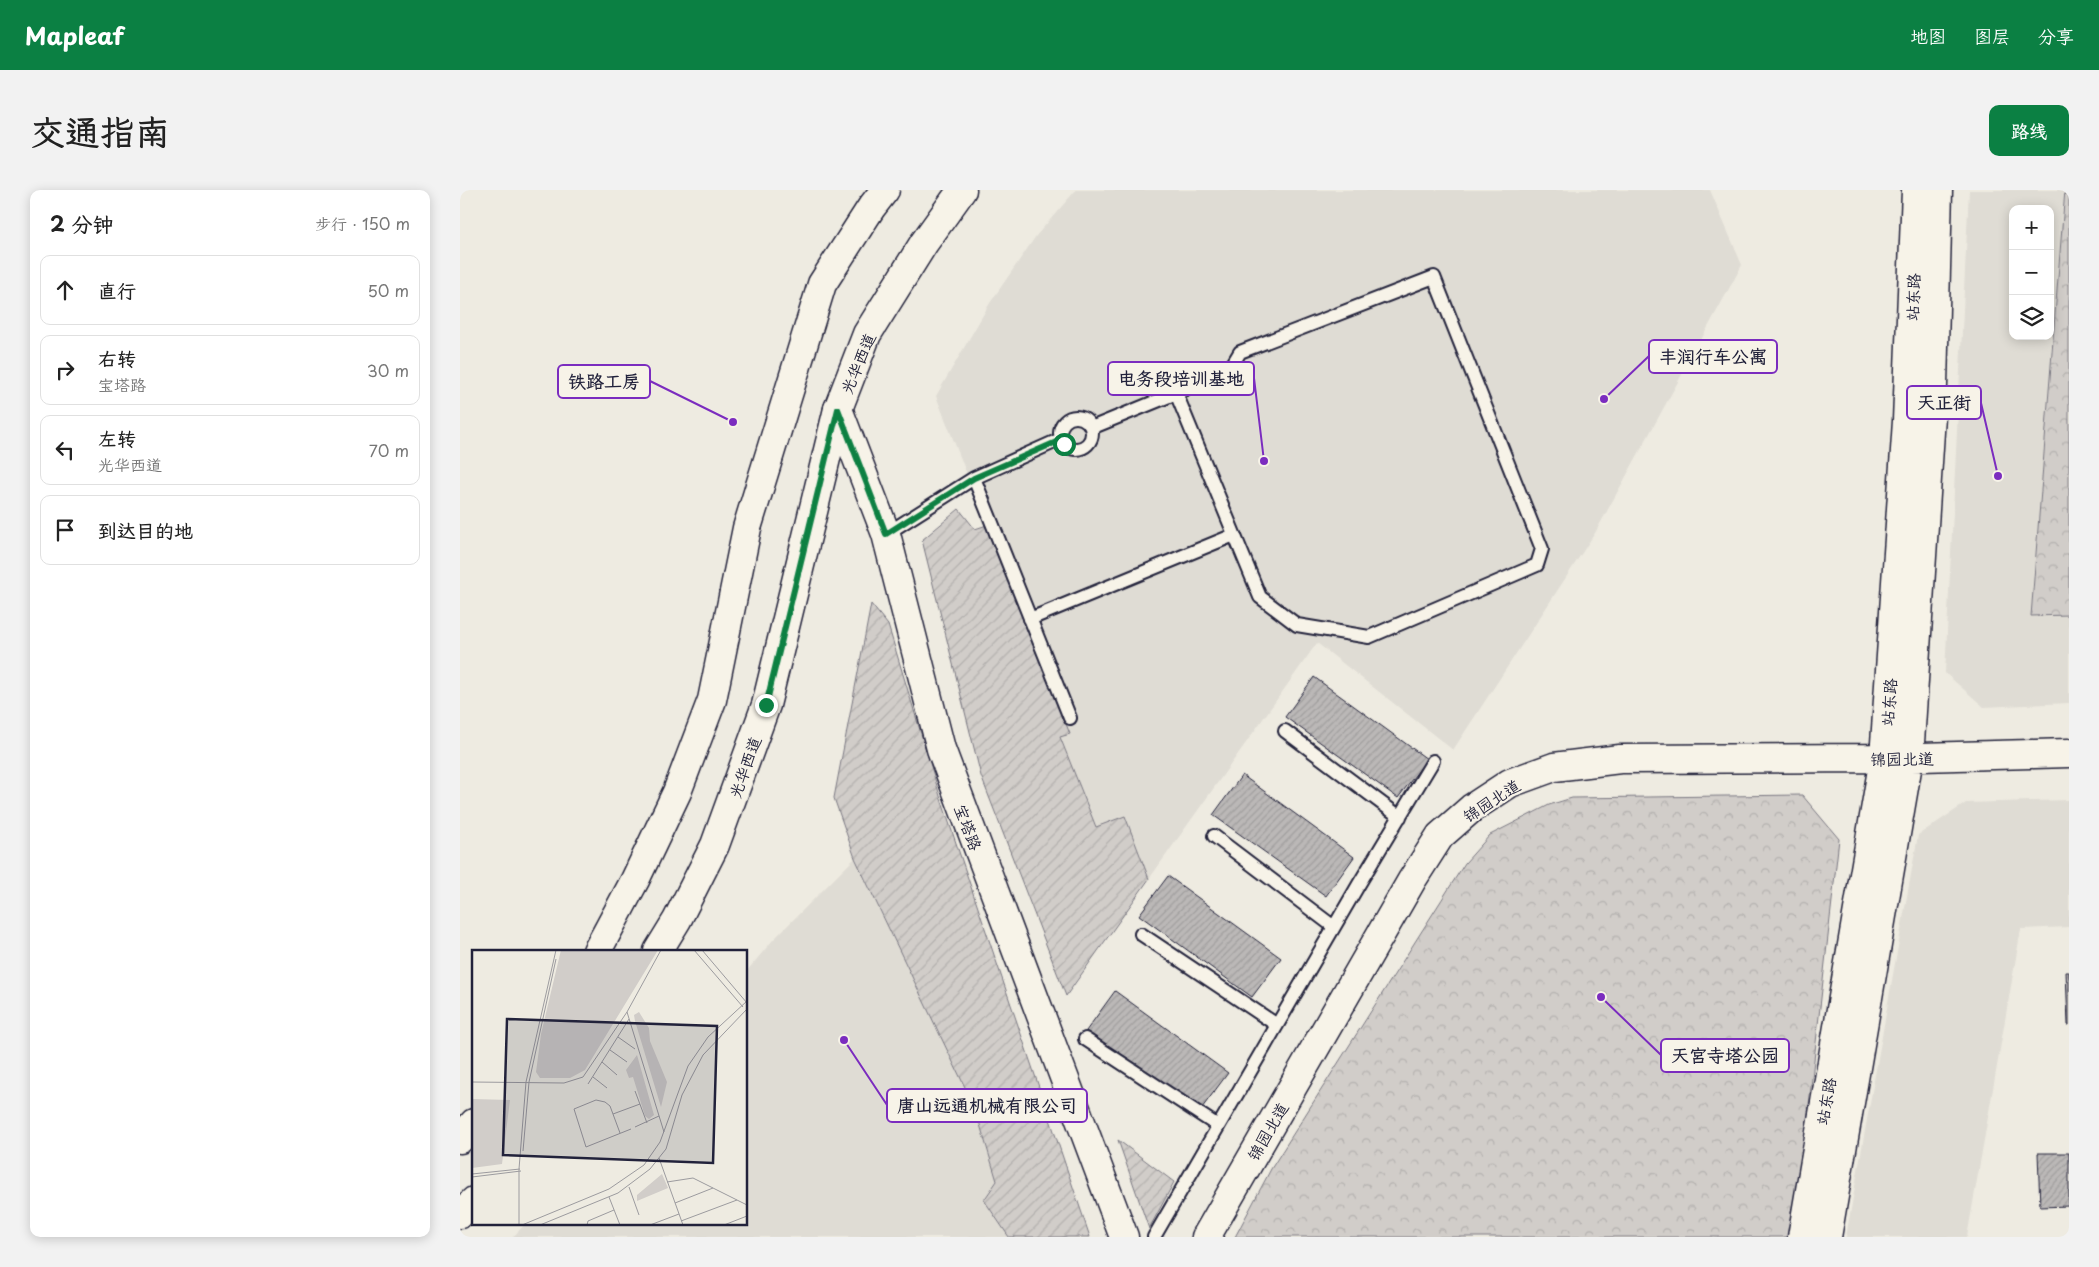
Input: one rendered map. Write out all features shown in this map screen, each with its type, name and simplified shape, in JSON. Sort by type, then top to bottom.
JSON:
[{"type":"street","points":[[598,950],[635,880],[677,792],[712,700],[747,528],[822,284],[871,208],[885,190]]},
{"type":"street","name":"光华西道","points":[[659,950],[677,920],[715,845],[766,705],[838,409],[867,334],[924,243],[962,190]]},
{"type":"street","name":"站东路","points":[[1802,1237],[1896,758],[1916,190]]},
{"type":"street","name":"站东路","points":[[1828,1237],[1896,758],[1933,385],[1938,190]]},
{"type":"street","name":"宝塔路","points":[[838,409],[886,534],[941,749],[1124,1237]]},
{"type":"street","name":"锦园北道","points":[[1206,1237],[1412,880],[1440,836],[1472,808],[1510,783],[1554,767],[1620,759],[1896,758],[2069,754]]},
{"type":"street","points":[[460,1138],[472,1126]]},
{"type":"street","points":[[460,1214],[472,1203]]},
{"type":"lane","points":[[1091,428],[1176,393],[1228,372],[1240,352],[1434,277],[1542,549],[1537,565],[1368,638],[1297,626],[1260,597],[1176,393]]},
{"type":"lane","points":[[1080,417],[1089,423],[1091,428],[1091,439],[1084,447],[1068,448],[1061,440],[1060,429],[1062,424],[1070,418],[1080,417]]},
{"type":"lane","points":[[886,534],[974,478],[1061,440]]},
{"type":"lane","points":[[974,478],[1070,718]]},
{"type":"lane","points":[[1030,619],[1234,535]]},
{"type":"lane","points":[[1285,731],[1400,817]]},
{"type":"lane","points":[[1154,1237],[1334,927],[1434,761]]},
{"type":"lane","points":[[1214,836],[1334,927]]},
{"type":"lane","points":[[1141,934],[1277,1026]]},
{"type":"lane","points":[[1085,1039],[1218,1126]]},
{"type":"shaded area","points":[[1076,190],[1710,190],[1742,265],[1595,533],[1453,750],[1317,643],[1149,879],[1125,817],[1096,827],[1060,736],[1070,734],[936,396],[990,303],[1036,236]]},
{"type":"shaded area","points":[[1969,190],[2065,190],[2054,328],[2054,205],[2009,205],[2009,340],[2053,340],[2031,615],[2069,615],[2069,703],[1984,707],[1945,673]]},
{"type":"shaded area","points":[[2069,800],[2069,927],[2021,929],[1967,1237],[1846,1237],[1918,835],[1966,803]]},
{"type":"shaded area","points":[[855,858],[975,1108],[997,1181],[984,1200],[1009,1237],[513,1237],[525,1224],[748,1224],[748,970],[773,940]]},
{"type":"green space","points":[[2065,190],[2069,190],[2069,615],[2031,616],[2054,340]]},
{"type":"green space","points":[[959,509],[975,529],[987,525],[1070,734],[1060,737],[1096,827],[1125,816],[1149,879],[1066,996],[981,776],[922,540]]},
{"type":"green space","points":[[871,604],[888,625],[940,796],[1090,1237],[1009,1237],[984,1200],[997,1181],[975,1108],[855,858],[834,798]]},
{"type":"green space","points":[[1802,795],[1839,839],[1806,1131],[1790,1237],[1235,1237],[1271,1169],[1465,863],[1490,835],[1549,805],[1572,798]]},
{"type":"green space","points":[[1118,1140],[1174,1182],[1149,1229]]},
{"type":"building","points":[[1314,677],[1427,759],[1398,798],[1285,717]]},
{"type":"building","points":[[1242,775],[1354,857],[1326,896],[1213,815]]},
{"type":"building","points":[[1168,876],[1281,958],[1252,997],[1139,915]]},
{"type":"building","points":[[2066,972],[2069,972],[2069,1025],[2068,1025]]},
{"type":"building","points":[[1115,991],[1228,1073],[1199,1112],[1086,1031]]},
{"type":"building","points":[[2038,1153],[2069,1153],[2069,1206],[2040,1207]]},
{"type":"place","name":"丰润行车公寓","points":[[1604,399]]},
{"type":"place","name":"铁路工房","points":[[733,422]]},
{"type":"place","name":"电务段培训基地","points":[[1264,461]]},
{"type":"place","name":"天正街","points":[[1998,476]]},
{"type":"place","name":"天宫寺塔公园","points":[[1601,997]]},
{"type":"place","name":"唐山远通机械有限公司","points":[[844,1040]]},
{"type":"route","points":[[766,705],[838,409],[886,534],[974,478],[1061,440],[1064,444]]}]
